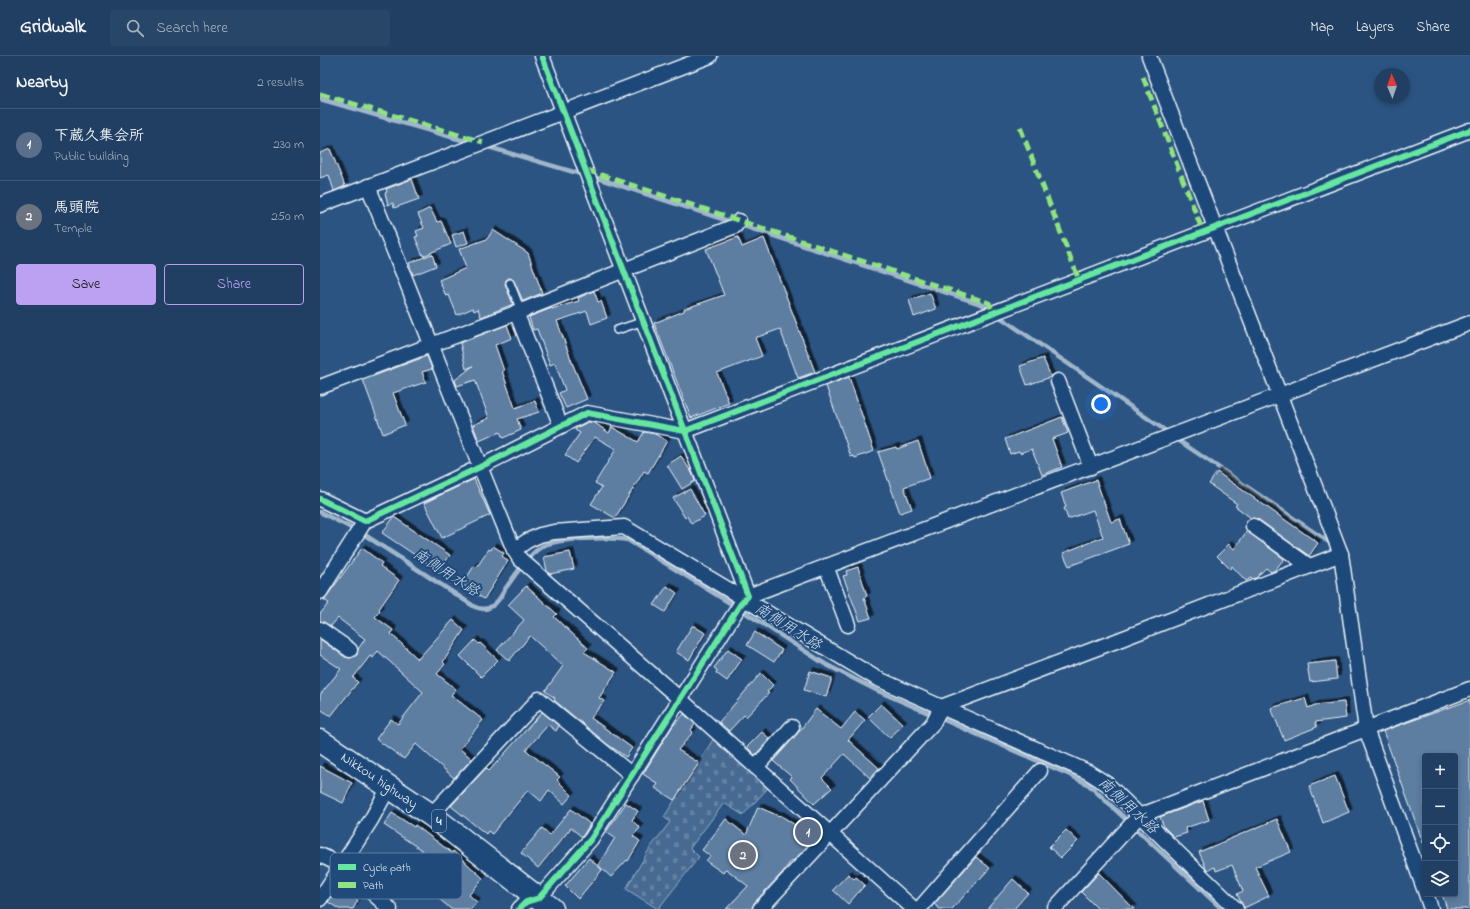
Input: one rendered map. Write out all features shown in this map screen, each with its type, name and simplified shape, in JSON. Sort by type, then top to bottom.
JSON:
[{"type":"highway","name":"Nikkou highway","points":[[320,741],[431,815],[545,904]]},
{"type":"street","points":[[542,56],[685,431],[742,604]]},
{"type":"street","points":[[320,205],[710,56]]},
{"type":"street","points":[[1149,56],[1341,554],[1366,729],[1422,882]]},
{"type":"street","points":[[320,592],[360,529],[587,413],[685,431],[1470,130]]},
{"type":"street","points":[[368,186],[480,467],[517,555],[914,909]]},
{"type":"street","points":[[320,387],[518,312],[735,226],[739,220]]},
{"type":"street","points":[[518,312],[561,426]]},
{"type":"street","points":[[519,909],[526,902],[545,904],[591,839],[742,604],[826,566],[1470,323]]},
{"type":"street","points":[[1058,381],[1091,467]]},
{"type":"street","points":[[320,499],[360,529]]},
{"type":"street","points":[[1253,526],[1309,566]]},
{"type":"street","points":[[517,555],[527,541],[540,535],[554,532],[624,527],[742,604],[876,678],[937,714],[1088,772],[1107,784],[1133,822],[1236,909]]},
{"type":"street","points":[[760,909],[937,714],[1116,641],[1341,554]]},
{"type":"street","points":[[826,566],[848,625]]},
{"type":"street","points":[[320,629],[350,650]]},
{"type":"street","points":[[1058,908],[1133,822],[1470,689]]},
{"type":"street","points":[[431,815],[539,699],[632,775]]},
{"type":"street","points":[[756,767],[792,727]]},
{"type":"street","points":[[919,909],[1040,772]]},
{"type":"street","points":[[351,853],[389,787]]},
{"type":"street","points":[[320,855],[330,860]]},
{"type":"street","points":[[320,899],[330,885]]},
{"type":"street","points":[[1427,897],[1431,909]]},
{"type":"street","points":[[379,899],[390,909]]},
{"type":"lane","points":[[510,283],[518,312]]},
{"type":"lane","points":[[617,330],[644,321]]},
{"type":"green space","points":[[714,738],[768,788],[743,815],[724,803],[690,848],[699,857],[658,909],[626,889],[650,848],[670,822],[664,817]]},
{"type":"building","points":[[330,149],[345,186],[334,191],[329,175],[320,178],[320,153]]},
{"type":"building","points":[[412,179],[419,199],[394,208],[393,203],[388,205],[385,193],[387,192],[386,189]]},
{"type":"building","points":[[430,208],[437,222],[441,221],[451,244],[423,256],[415,237],[418,236],[416,231],[424,228],[418,214]]},
{"type":"building","points":[[493,230],[528,253],[542,293],[523,301],[514,281],[509,278],[506,280],[505,284],[513,304],[481,317],[478,309],[474,311],[473,308],[457,315],[449,295],[446,296],[439,280],[466,268],[459,249],[487,239]]},
{"type":"building","points":[[464,231],[468,243],[456,247],[452,235]]},
{"type":"building","points":[[738,237],[742,247],[764,238],[815,372],[798,378],[780,329],[755,338],[762,356],[717,373],[729,403],[691,418],[654,323],[684,311],[684,309],[724,295],[706,249]]},
{"type":"building","points":[[432,254],[436,266],[413,275],[409,263]]},
{"type":"building","points":[[594,291],[598,302],[601,301],[607,318],[591,324],[587,311],[557,321],[587,399],[566,408],[559,393],[565,390],[555,363],[550,365],[537,329],[533,330],[529,317],[552,308],[579,301],[578,298]]},
{"type":"building","points":[[930,293],[936,309],[914,317],[909,300]]},
{"type":"building","points":[[507,325],[512,338],[495,345],[515,408],[535,401],[539,412],[517,419],[521,430],[503,438],[500,432],[479,441],[473,425],[489,418],[475,380],[457,386],[455,380],[473,366],[466,369],[460,343]]},
{"type":"building","points":[[427,356],[432,369],[422,372],[426,382],[393,393],[405,425],[383,434],[363,380]]},
{"type":"building","points":[[1043,358],[1051,377],[1027,385],[1020,366]]},
{"type":"building","points":[[849,377],[874,451],[855,458],[854,456],[851,457],[826,386]]},
{"type":"building","points":[[1062,417],[1068,433],[1052,439],[1062,467],[1042,475],[1032,449],[1020,453],[1019,451],[1010,454],[1005,439]]},
{"type":"building","points":[[588,422],[595,423],[609,433],[612,427],[638,442],[644,432],[655,434],[667,441],[648,473],[644,471],[615,518],[591,504],[602,487],[595,483],[616,449],[595,437],[576,463],[565,455],[580,433],[575,430],[576,428]]},
{"type":"building","points":[[918,441],[930,478],[904,487],[912,509],[900,513],[878,452],[896,447],[897,449]]},
{"type":"building","points":[[681,456],[692,473],[695,481],[682,489],[667,465]]},
{"type":"building","points":[[1217,472],[1318,543],[1309,556],[1258,519],[1251,518],[1235,506],[1237,504],[1209,484]]},
{"type":"building","points":[[474,479],[490,515],[442,538],[424,503]]},
{"type":"building","points":[[1096,480],[1111,522],[1120,519],[1129,544],[1069,566],[1063,553],[1103,537],[1093,510],[1068,519],[1061,493]]},
{"type":"building","points":[[690,489],[705,516],[692,523],[687,516],[685,518],[673,498]]},
{"type":"building","points":[[394,517],[450,555],[439,571],[382,533]]},
{"type":"building","points":[[1247,531],[1284,559],[1275,570],[1271,572],[1266,568],[1256,578],[1251,578],[1246,581],[1232,566],[1230,569],[1217,556],[1229,544],[1234,549]]},
{"type":"building","points":[[493,546],[504,553],[502,556],[508,561],[484,599],[462,585],[474,566],[477,567],[489,549],[491,550]]},
{"type":"building","points":[[362,548],[382,563],[380,566],[399,580],[375,617],[393,630],[391,634],[418,659],[453,620],[464,630],[443,662],[445,664],[437,674],[456,689],[451,695],[483,720],[460,749],[472,759],[454,778],[416,744],[404,759],[376,739],[391,719],[398,724],[423,692],[378,651],[373,658],[370,656],[353,678],[358,682],[331,716],[320,709],[320,695],[341,669],[320,655],[320,639],[345,657],[350,658],[357,655],[358,649],[365,639],[338,618],[331,626],[320,621],[320,614],[329,603],[324,600]]},
{"type":"building","points":[[570,552],[574,569],[550,574],[547,571],[544,557]]},
{"type":"building","points":[[858,567],[867,596],[864,598],[871,618],[860,621],[843,576],[847,575],[846,571]]},
{"type":"building","points":[[526,586],[557,614],[554,617],[588,648],[584,652],[616,672],[599,698],[604,701],[591,718],[632,748],[626,757],[607,744],[545,691],[563,666],[530,636],[509,661],[497,650],[524,620],[508,605]]},
{"type":"building","points":[[667,586],[677,593],[665,612],[654,605]]},
{"type":"building","points":[[692,626],[705,633],[689,660],[676,652]]},
{"type":"building","points":[[755,632],[782,650],[774,662],[747,645]]},
{"type":"building","points":[[475,640],[498,660],[481,677],[460,656]]},
{"type":"building","points":[[728,649],[742,659],[727,681],[716,673],[717,670],[714,668]]},
{"type":"building","points":[[1335,661],[1337,679],[1310,682],[1307,664]]},
{"type":"building","points":[[810,671],[832,678],[826,697],[804,690]]},
{"type":"building","points":[[761,673],[773,685],[767,692],[769,693],[746,717],[744,715],[729,731],[719,722]]},
{"type":"building","points":[[1305,698],[1308,708],[1315,705],[1344,702],[1346,718],[1315,722],[1317,727],[1284,740],[1271,708]]},
{"type":"building","points":[[1470,700],[1470,909],[1447,909],[1443,897],[1458,897],[1458,753],[1422,753],[1422,840],[1383,731]]},
{"type":"building","points":[[881,704],[903,724],[890,738],[868,717]]},
{"type":"building","points":[[816,709],[841,729],[855,712],[865,720],[848,740],[879,768],[870,778],[844,754],[822,778],[832,788],[814,804],[790,779],[792,777],[773,761],[798,733]]},
{"type":"building","points":[[542,712],[559,726],[556,731],[548,725],[526,750],[560,777],[557,780],[572,795],[564,804],[549,790],[541,801],[528,790],[492,834],[488,831],[486,834],[451,806],[486,768],[489,771]]},
{"type":"building","points":[[684,714],[695,724],[691,730],[693,732],[678,750],[699,763],[674,800],[655,788],[658,784],[643,774],[672,727]]},
{"type":"building","points":[[762,732],[770,739],[755,755],[747,747]]},
{"type":"building","points":[[320,766],[352,783],[343,803],[320,792]]},
{"type":"building","points":[[1335,776],[1349,812],[1323,823],[1309,786]]},
{"type":"building","points":[[1203,801],[1209,820],[1185,828],[1187,833],[1174,837],[1164,827],[1160,817]]},
{"type":"building","points":[[626,803],[638,811],[632,820],[640,828],[633,836],[640,841],[628,861],[627,860],[611,877],[598,865],[615,838],[606,832]]},
{"type":"building","points":[[758,807],[779,816],[780,815],[795,825],[801,819],[816,833],[805,849],[793,861],[792,860],[754,903],[752,909],[726,909],[748,886],[726,869],[723,873],[706,861],[710,856],[702,850],[726,819],[746,835]]},
{"type":"building","points":[[571,809],[590,824],[582,837],[571,828],[538,868],[521,853],[542,828],[550,835]]},
{"type":"building","points":[[392,813],[414,827],[415,825],[452,853],[425,853],[384,825]]},
{"type":"building","points":[[1277,819],[1291,852],[1255,867],[1269,896],[1244,908],[1237,894],[1243,891],[1232,865],[1216,871],[1215,867],[1207,870],[1199,852]]},
{"type":"building","points":[[1066,830],[1078,841],[1061,858],[1049,847]]},
{"type":"building","points":[[976,857],[990,868],[952,909],[940,909],[934,904]]},
{"type":"building","points":[[589,858],[602,870],[578,899],[565,886]]},
{"type":"building","points":[[462,859],[483,878],[469,895],[477,902],[471,909],[451,909],[439,899],[462,899]]},
{"type":"building","points":[[1099,873],[1134,909],[1098,909],[1081,892]]},
{"type":"building","points":[[848,874],[854,879],[856,877],[865,885],[848,904],[833,890]]},
{"type":"building","points":[[1013,879],[1028,893],[1014,909],[987,909]]},
{"type":"building","points":[[330,899],[358,900],[353,909],[339,909],[328,902]]},
{"type":"waterway","points":[[320,99],[472,143]]},
{"type":"waterway","points":[[485,146],[584,175]]},
{"type":"waterway","points":[[591,176],[981,304],[1169,433]]},
{"type":"waterway","points":[[1175,438],[1330,543]]},
{"type":"waterway","name":"南側用水路","points":[[320,512],[365,535],[475,607],[481,609],[486,609],[496,603],[517,572],[532,554],[543,546],[560,541],[585,539],[628,540],[825,664],[878,691],[1070,775],[1089,785],[1222,909]]},
{"type":"marked path","points":[[1143,77],[1203,232]]},
{"type":"marked path","points":[[320,94],[483,142]]},
{"type":"marked path","points":[[1020,127],[1079,280]]},
{"type":"marked path","points":[[586,170],[989,303],[993,312]]},
{"type":"cycle path","points":[[519,909],[526,902],[539,898],[591,839],[740,605],[748,596],[542,56]]},
{"type":"cycle path","points":[[320,499],[365,521],[480,467],[587,413],[685,431],[1470,130]]},
{"type":"place","name":"下蔵久集会所","points":[[808,832]]},
{"type":"place","name":"馬頭院","points":[[743,855]]}]
